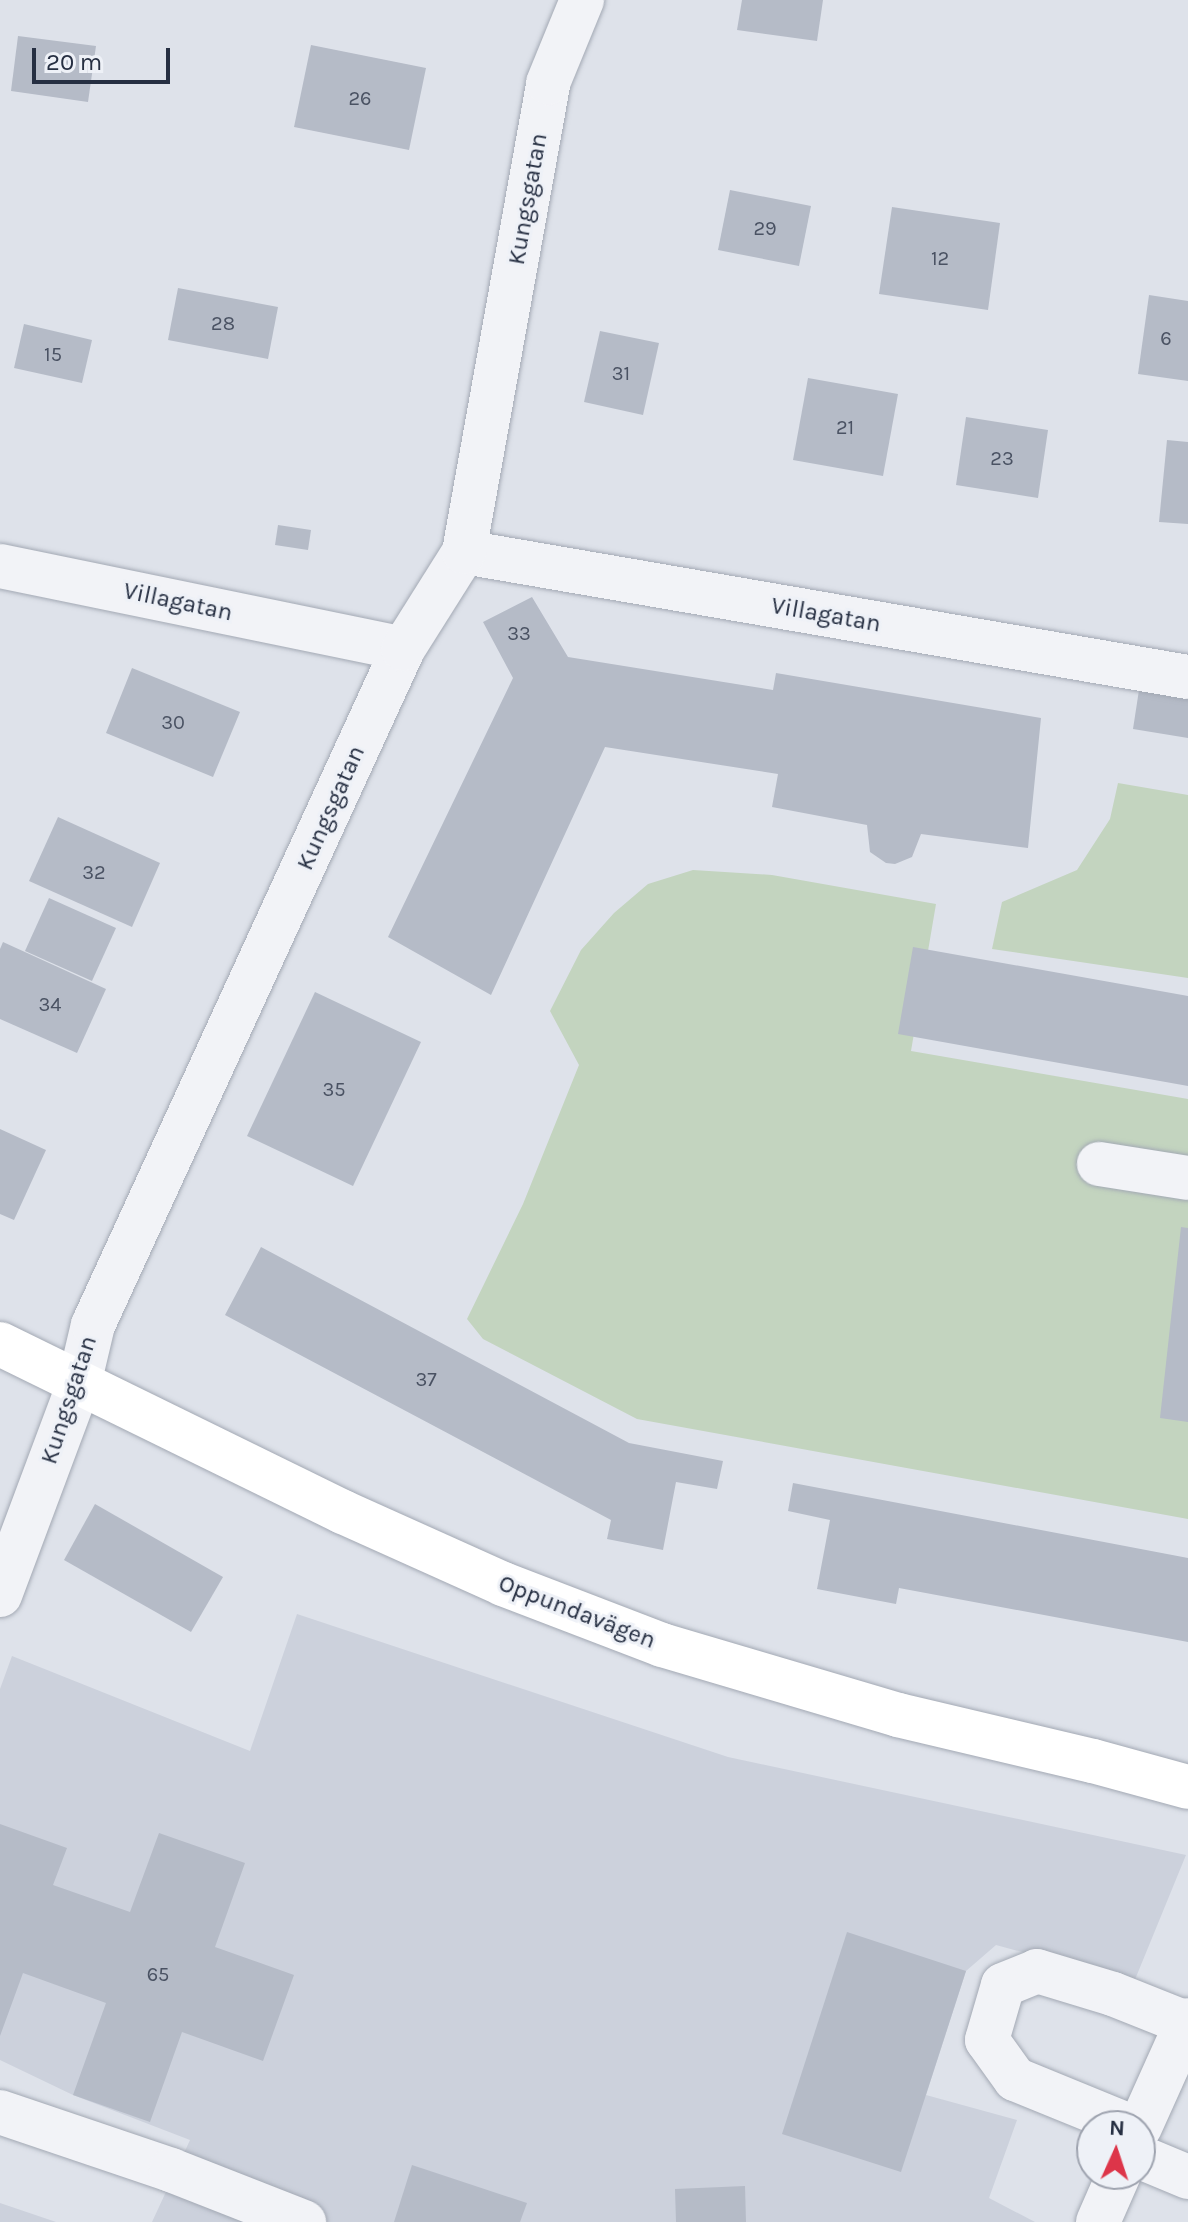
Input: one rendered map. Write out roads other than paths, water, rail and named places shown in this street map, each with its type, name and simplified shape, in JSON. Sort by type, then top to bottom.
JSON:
[{"type":"main road","name":"Oppundavägen","points":[[0,1344],[488,1577],[662,1645],[898,1715],[1188,1787]]},
{"type":"street","name":"Kungsgatan","points":[[0,1595],[79,1384],[93,1325],[403,649],[464,552],[548,83],[582,0]]},
{"type":"street","name":"Villagatan","points":[[464,552],[1188,677]]},
{"type":"street","name":"Villagatan","points":[[0,566],[403,649]]},
{"type":"street","points":[[1099,1164],[1188,1178]]},
{"type":"street","points":[[1091,2110],[1015,2079],[987,2040],[1003,1985],[1037,1971],[1113,1994],[1187,2022],[1148,2110]]},
{"type":"street","points":[[0,2112],[171,2170],[304,2222]]},
{"type":"street","points":[[1156,2164],[1188,2177]]},
{"type":"street","points":[[1098,2222],[1112,2190]]}]
